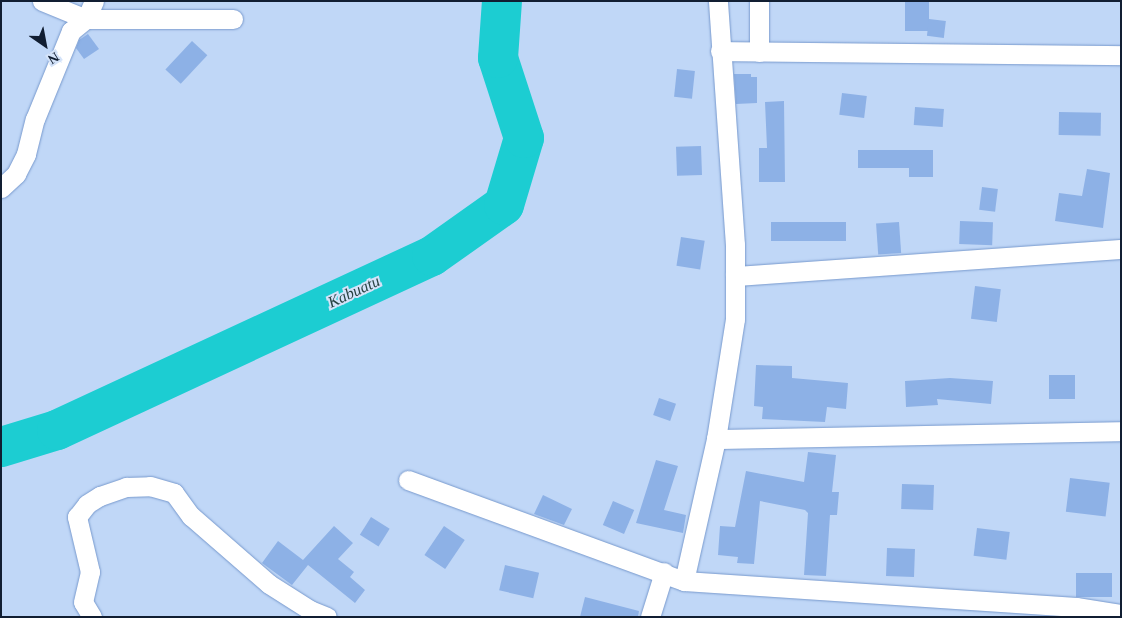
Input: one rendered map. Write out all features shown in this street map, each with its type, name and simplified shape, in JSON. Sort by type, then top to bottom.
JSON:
[{"type":"street","points":[[42,1],[86,19],[233,18]]},
{"type":"street","points":[[1,188],[16,174],[26,154],[35,120],[71,31],[86,19],[94,1]]},
{"type":"street","points":[[684,581],[716,439],[735,319],[735,276],[718,1]]},
{"type":"street","points":[[759,1],[759,52]]},
{"type":"street","points":[[720,51],[1121,55]]},
{"type":"street","points":[[735,276],[1121,249]]},
{"type":"street","points":[[716,439],[1121,431]]},
{"type":"street","points":[[408,480],[664,572],[684,581],[1076,607],[1121,614]]},
{"type":"street","points":[[92,617],[83,602],[90,572],[77,517],[87,504],[100,496],[126,487],[150,486],[174,493],[191,516],[269,584],[310,610],[328,617]]},
{"type":"street","points":[[650,617],[664,572]]},
{"type":"building","points":[[905,1],[929,1],[929,31],[905,31]]},
{"type":"building","points":[[929,19],[946,21],[944,38],[927,36]]},
{"type":"building","points":[[88,34],[99,49],[84,59],[76,48],[79,40]]},
{"type":"building","points":[[192,41],[207,55],[181,84],[165,70]]},
{"type":"building","points":[[677,69],[695,71],[692,99],[674,97]]},
{"type":"building","points":[[734,74],[751,74],[751,77],[757,77],[757,103],[736,104]]},
{"type":"building","points":[[842,93],[867,96],[864,118],[839,115]]},
{"type":"building","points":[[784,101],[785,182],[759,182],[759,148],[767,148],[765,102]]},
{"type":"building","points":[[915,107],[944,109],[943,127],[914,125]]},
{"type":"building","points":[[1059,112],[1101,113],[1101,136],[1059,135]]},
{"type":"building","points":[[701,146],[702,175],[677,176],[676,147]]},
{"type":"building","points":[[858,150],[933,150],[933,177],[909,177],[909,168],[858,168]]},
{"type":"building","points":[[1087,169],[1110,173],[1103,228],[1055,221],[1059,193],[1082,196]]},
{"type":"building","points":[[982,187],[998,189],[995,212],[979,210]]},
{"type":"building","points":[[960,221],[993,222],[992,245],[959,244]]},
{"type":"building","points":[[771,222],[846,222],[846,241],[771,241]]},
{"type":"building","points":[[899,222],[901,253],[878,255],[876,224]]},
{"type":"building","points":[[681,237],[705,241],[700,269],[676,266]]},
{"type":"building","points":[[975,286],[1001,289],[997,322],[971,319]]},
{"type":"building","points":[[756,365],[792,366],[792,378],[848,383],[846,409],[827,407],[825,422],[762,419],[763,407],[754,406]]},
{"type":"building","points":[[1049,375],[1075,375],[1075,399],[1049,399]]},
{"type":"building","points":[[950,378],[993,381],[991,404],[937,399],[938,405],[906,407],[905,381]]},
{"type":"building","points":[[659,398],[676,404],[670,421],[653,415]]},
{"type":"building","points":[[808,452],[836,455],[832,492],[839,492],[837,515],[830,515],[826,576],[804,575],[808,513],[805,510],[760,501],[754,564],[737,563],[738,557],[718,555],[720,526],[735,527],[746,471],[804,482]]},
{"type":"building","points":[[656,460],[678,466],[664,510],[686,515],[683,533],[636,523]]},
{"type":"building","points":[[1070,478],[1110,483],[1106,517],[1066,512]]},
{"type":"building","points":[[902,484],[934,485],[933,510],[901,509]]},
{"type":"building","points":[[543,495],[572,509],[564,525],[534,514]]},
{"type":"building","points":[[613,501],[634,510],[624,534],[603,525]]},
{"type":"building","points":[[371,517],[390,529],[379,546],[360,535]]},
{"type":"building","points":[[334,526],[353,543],[338,559],[354,572],[350,577],[365,590],[355,603],[308,565],[292,585],[262,563],[278,541],[303,560]]},
{"type":"building","points":[[444,526],[465,540],[445,569],[424,555]]},
{"type":"building","points":[[977,528],[1010,532],[1006,560],[974,556]]},
{"type":"building","points":[[887,548],[915,549],[914,577],[886,576]]},
{"type":"building","points":[[505,565],[539,573],[533,598],[499,590]]},
{"type":"building","points":[[1076,573],[1112,573],[1112,597],[1076,597]]},
{"type":"building","points":[[585,597],[639,611],[638,617],[580,617]]},
{"type":"waterway","name":"Kabuatu","points":[[1,447],[57,430],[432,256],[504,205],[524,138],[498,58],[502,1]]}]
